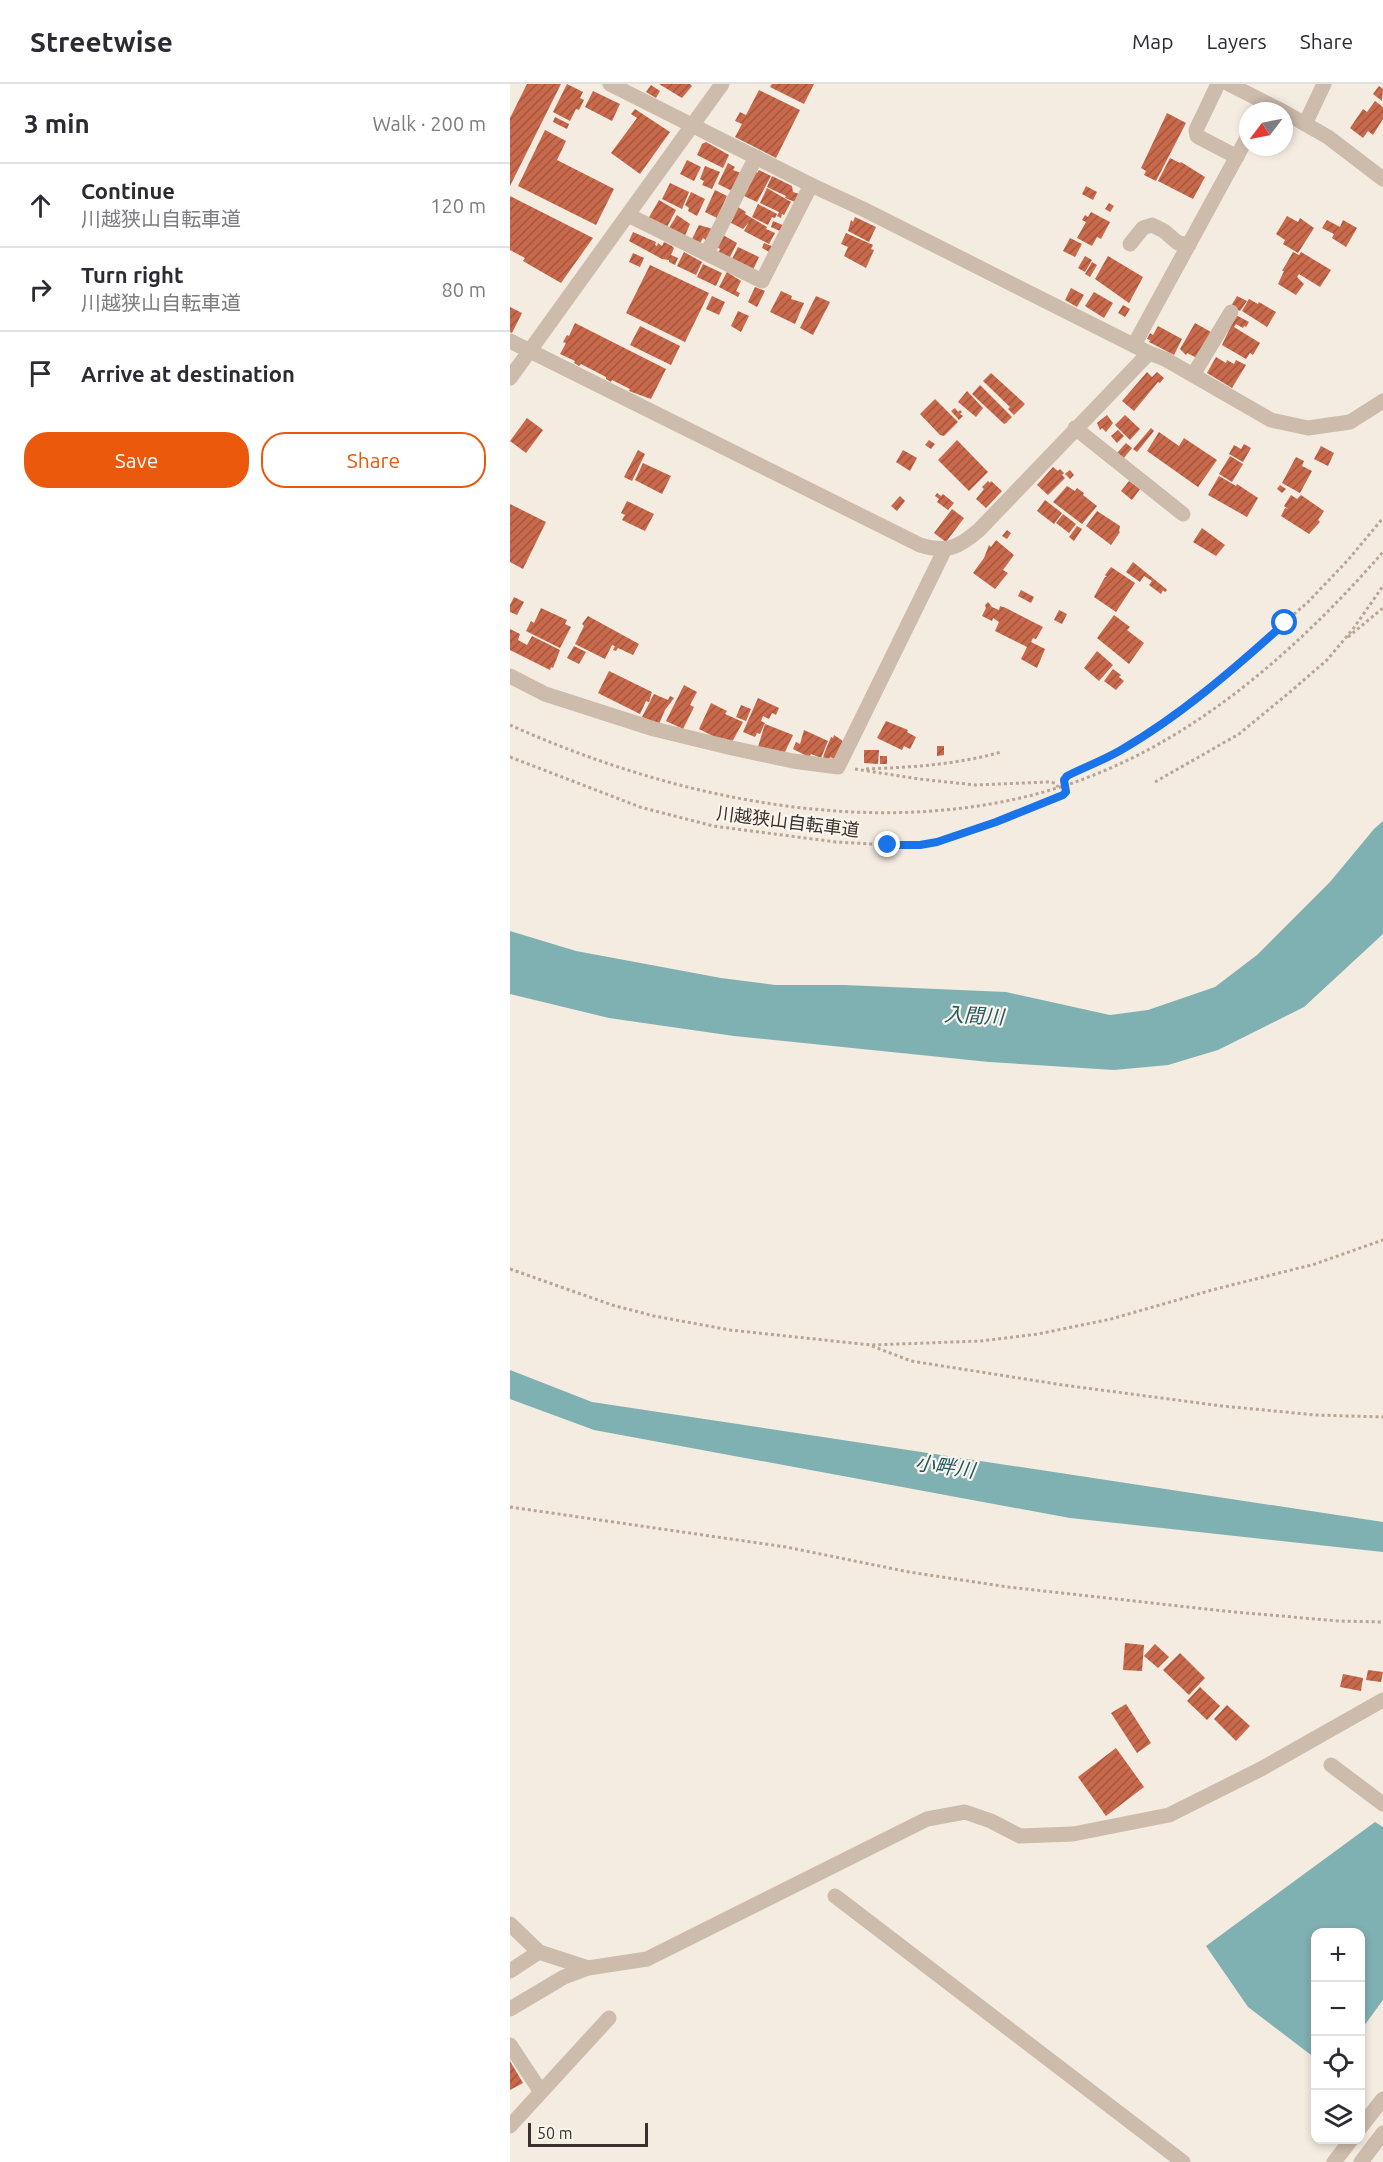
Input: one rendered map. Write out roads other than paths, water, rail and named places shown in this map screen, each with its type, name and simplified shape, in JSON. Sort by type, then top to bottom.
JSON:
[{"type":"street","points":[[610,84],[811,185],[863,208],[1149,353],[1166,359],[1271,420],[1308,428],[1350,422],[1383,401]]},
{"type":"street","points":[[510,378],[722,84]]},
{"type":"street","points":[[1218,84],[1196,130],[1197,136],[1237,157]]},
{"type":"street","points":[[1229,84],[1256,102]]},
{"type":"street","points":[[1305,124],[1324,84]]},
{"type":"street","points":[[1293,117],[1328,137],[1383,179]]},
{"type":"street","points":[[1134,345],[1239,153]]},
{"type":"street","points":[[707,253],[756,157]]},
{"type":"street","points":[[628,215],[762,281],[811,185]]},
{"type":"street","points":[[1130,244],[1143,228],[1152,225],[1164,231],[1178,243],[1189,245]]},
{"type":"street","points":[[1193,375],[1231,312]]},
{"type":"street","points":[[510,341],[920,545],[937,550],[962,544],[979,530],[1149,353]]},
{"type":"street","points":[[1075,428],[1183,514]]},
{"type":"street","points":[[510,676],[545,694],[654,729],[762,754],[838,767],[945,549]]},
{"type":"street","points":[[510,2009],[564,1977],[588,1968],[647,1959],[927,1819],[964,1812],[991,1821],[1020,1836],[1073,1834],[1169,1815],[1261,1769],[1383,1700]]},
{"type":"street","points":[[1331,1765],[1383,1804]]},
{"type":"street","points":[[835,1896],[1183,2162]]},
{"type":"street","points":[[510,1924],[539,1952],[588,1968]]},
{"type":"street","points":[[510,1971],[539,1952]]},
{"type":"street","points":[[510,2126],[609,2018]]},
{"type":"street","points":[[510,2045],[541,2092]]},
{"type":"street","points":[[1365,2122],[1383,2099]]},
{"type":"street","points":[[1361,2162],[1383,2133]]},
{"type":"street","points":[[1334,2162],[1348,2144]]},
{"type":"water","name":"入間川","points":[[1383,821],[1383,934],[1304,1007],[1218,1050],[1168,1065],[1114,1070],[989,1062],[734,1036],[609,1018],[510,994],[510,931],[576,951],[721,978],[775,985],[844,985],[1006,992],[1110,1015],[1148,1010],[1215,987],[1257,955],[1330,882]]},
{"type":"water","name":"小畔川","points":[[510,1370],[592,1402],[1383,1522],[1383,1552],[1070,1518],[594,1430],[510,1399]]},
{"type":"water","points":[[1375,1822],[1383,1827],[1383,2000],[1365,2025],[1365,1928],[1311,1928],[1311,2055],[1248,2007],[1206,1946]]}]
